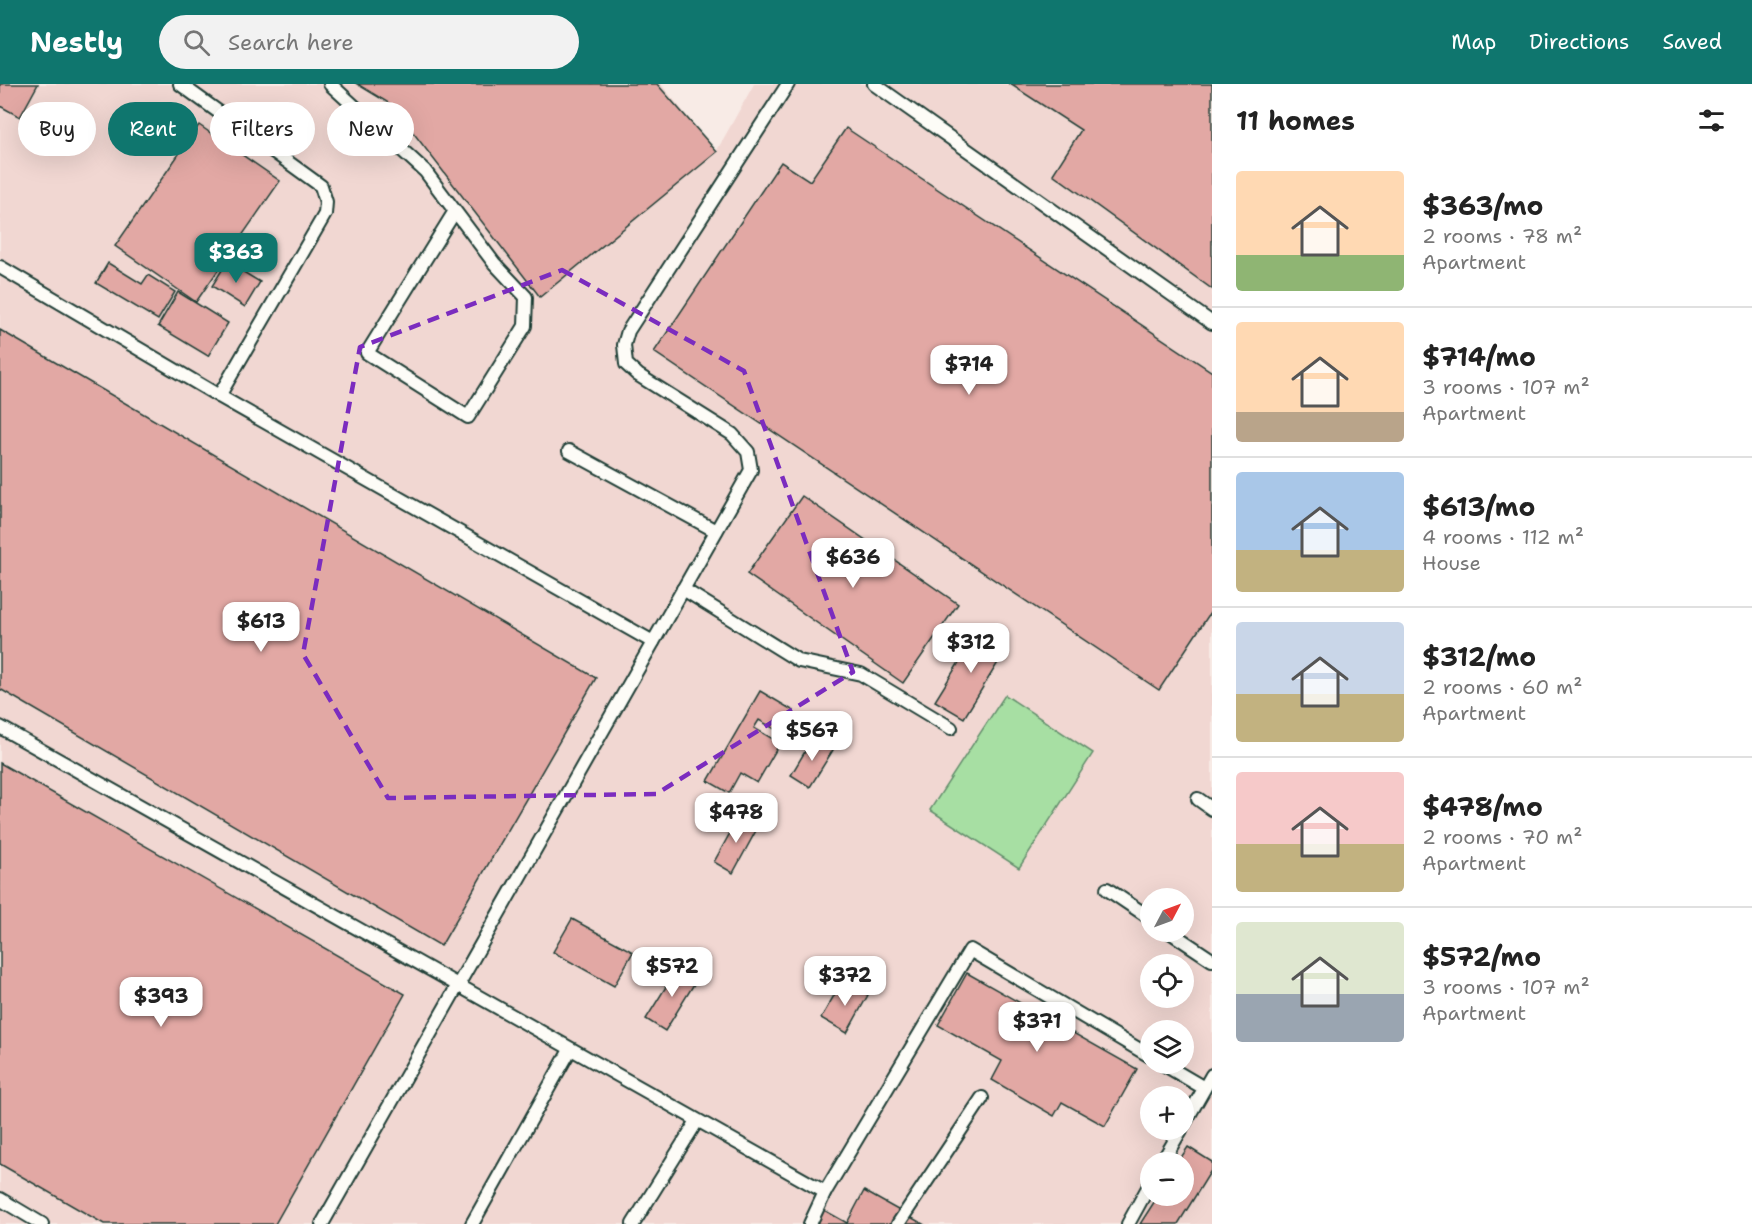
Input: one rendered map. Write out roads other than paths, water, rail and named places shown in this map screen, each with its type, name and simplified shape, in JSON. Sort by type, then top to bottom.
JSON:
[{"type":"lane","points":[[180,84],[321,186],[326,202],[325,214],[219,396]]},
{"type":"lane","points":[[330,84],[425,171],[455,211],[494,263],[526,297],[525,326],[468,417],[367,353],[455,211]]},
{"type":"lane","points":[[322,1224],[751,470],[748,452],[732,434],[638,375],[626,364],[624,345],[628,331],[788,84]]},
{"type":"lane","points":[[874,84],[1212,323]]},
{"type":"lane","points":[[0,267],[219,396],[653,642]]},
{"type":"lane","points":[[569,451],[716,531]]},
{"type":"lane","points":[[683,589],[799,661],[861,674],[951,728]]},
{"type":"lane","points":[[0,727],[457,987],[825,1192]]},
{"type":"lane","points":[[1198,799],[1212,809]]},
{"type":"lane","points":[[1107,889],[1140,911]]},
{"type":"lane","points":[[1185,942],[1212,960]]},
{"type":"lane","points":[[810,1224],[825,1192],[970,950],[1140,1050]]},
{"type":"lane","points":[[472,1224],[570,1050]]},
{"type":"lane","points":[[1180,1074],[1204,1088]]},
{"type":"lane","points":[[1194,1106],[1212,1075]]},
{"type":"lane","points":[[898,1224],[982,1098]]},
{"type":"lane","points":[[633,1224],[697,1121]]},
{"type":"lane","points":[[0,1200],[42,1224]]},
{"type":"lane","points":[[1128,1224],[1140,1202]]}]
